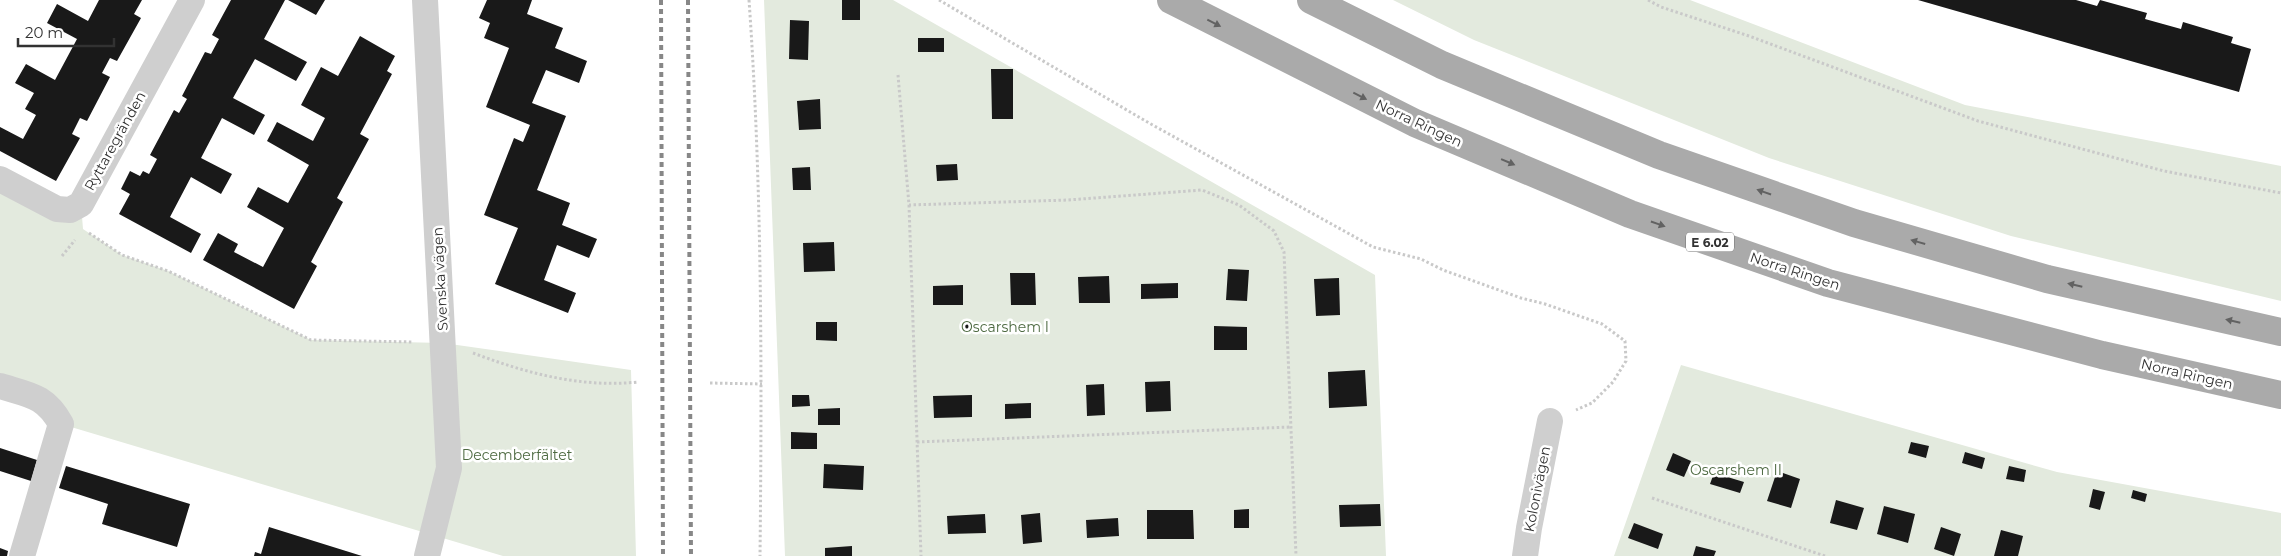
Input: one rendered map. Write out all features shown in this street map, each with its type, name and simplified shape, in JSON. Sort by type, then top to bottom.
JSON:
[{"type":"main road","name":"Norra Ringen","points":[[1171,0],[1415,123],[1630,214],[1828,283],[2102,355],[2281,394]]},
{"type":"main road","points":[[1311,0],[1442,65],[1659,155],[1854,223],[2047,279],[2281,332]]},
{"type":"street","name":"Ryttaregränden","points":[[0,179],[57,209],[70,210],[81,204],[192,0]]},
{"type":"street","name":"Svenska vägen","points":[[425,0],[449,468],[427,556]]},
{"type":"street","points":[[0,386],[41,399],[53,410],[61,424],[22,556]]},
{"type":"street","name":"Kolonivägen","points":[[1525,556],[1528,528],[1550,421]]},
{"type":"path","points":[[749,0],[754,68],[760,264],[762,384],[760,556]]},
{"type":"path","points":[[939,0],[1149,123],[1373,247],[1421,259],[1443,270],[1602,324],[1625,341],[1626,361],[1613,382],[1592,403],[1550,421]]},
{"type":"path","points":[[1648,0],[1661,7],[1749,36],[1978,121],[2164,171],[2281,193]]},
{"type":"path","points":[[898,75],[909,205],[921,556]]},
{"type":"path","points":[[909,205],[1068,200],[1202,190],[1239,204],[1274,231],[1284,252],[1296,556]]},
{"type":"path","points":[[62,256],[83,229],[81,204]]},
{"type":"path","points":[[83,229],[122,255],[168,271],[311,340],[443,343],[515,369],[559,380],[638,382]]},
{"type":"path","points":[[710,383],[762,384]]},
{"type":"path","points":[[917,442],[1291,427]]},
{"type":"path","points":[[1652,498],[1825,556]]},
{"type":"green space","name":"Oscarshem I","points":[[764,0],[893,0],[1375,275],[1386,556],[785,556]]},
{"type":"green space","points":[[1393,0],[1690,0],[1965,105],[2281,166],[2281,301],[2011,236],[1769,158],[1474,40]]},
{"type":"green space","name":"Decemberfältet","points":[[0,179],[81,204],[83,229],[122,255],[168,271],[311,340],[443,343],[631,370],[636,556],[503,556],[61,424],[0,386]]},
{"type":"green space","name":"Oscarshem II","points":[[1681,365],[2057,472],[2281,513],[2281,556],[1614,556]]},
{"type":"building","points":[[99,0],[142,0],[134,14],[141,18],[117,61],[110,58],[102,73],[110,77],[87,121],[80,118],[72,134],[80,138],[56,181],[0,151],[0,127],[23,139],[36,115],[25,109],[34,93],[15,83],[26,64],[55,80],[77,39],[47,23],[57,4],[88,21]]},
{"type":"building","points":[[231,0],[285,0],[264,39],[307,62],[296,81],[255,59],[233,98],[265,115],[254,135],[222,118],[201,158],[232,174],[221,194],[191,177],[170,217],[201,234],[191,253],[119,214],[130,194],[121,189],[130,171],[140,176],[143,171],[149,174],[157,159],[150,155],[174,110],[179,113],[187,99],[182,96],[205,52],[211,54],[219,39],[212,35]]},
{"type":"building","points":[[288,0],[325,0],[316,15]]},
{"type":"building","points":[[487,0],[532,0],[527,14],[563,28],[555,48],[587,61],[579,83],[546,70],[532,103],[566,116],[537,190],[570,203],[562,225],[597,239],[589,258],[557,245],[544,280],[576,293],[568,313],[495,284],[518,228],[484,215],[514,138],[523,142],[530,125],[486,107],[509,48],[484,38],[490,23],[479,18]]},
{"type":"building","points":[[842,0],[860,0],[860,20],[842,20]]},
{"type":"building","points":[[1918,0],[2076,0],[2097,6],[2100,0],[2147,13],[2145,19],[2181,29],[2183,22],[2233,37],[2231,43],[2251,49],[2239,92]]},
{"type":"building","points":[[790,20],[809,21],[808,60],[789,59]]},
{"type":"building","points":[[360,36],[395,56],[387,71],[392,74],[360,134],[369,139],[337,198],[343,202],[311,262],[317,266],[294,309],[203,260],[218,233],[238,244],[234,252],[263,267],[284,228],[247,207],[258,187],[288,203],[309,165],[267,141],[277,122],[313,141],[325,118],[301,105],[321,67],[338,76]]},
{"type":"building","points":[[918,38],[944,38],[944,52],[918,52]]},
{"type":"building","points":[[991,69],[1013,69],[1013,119],[992,119]]},
{"type":"building","points":[[820,99],[821,129],[799,130],[797,101]]},
{"type":"building","points":[[957,164],[958,180],[937,181],[936,165]]},
{"type":"building","points":[[810,167],[811,190],[793,190],[792,168]]},
{"type":"building","points":[[834,242],[835,271],[804,272],[803,243]]},
{"type":"building","points":[[1228,269],[1249,270],[1247,301],[1226,300]]},
{"type":"building","points":[[1010,273],[1035,273],[1036,305],[1011,305]]},
{"type":"building","points":[[1109,276],[1110,303],[1079,303],[1078,277]]},
{"type":"building","points":[[1339,278],[1340,315],[1316,316],[1314,279]]},
{"type":"building","points":[[1178,283],[1178,298],[1141,299],[1141,284]]},
{"type":"building","points":[[963,285],[963,305],[933,305],[933,286]]},
{"type":"building","points":[[816,322],[837,322],[837,341],[816,340]]},
{"type":"building","points":[[965,323],[984,323],[984,332],[965,332]]},
{"type":"building","points":[[1214,326],[1247,327],[1247,350],[1214,350]]},
{"type":"building","points":[[1365,370],[1367,406],[1329,408],[1328,372]]},
{"type":"building","points":[[1170,381],[1171,411],[1146,412],[1145,382]]},
{"type":"building","points":[[1104,384],[1105,415],[1087,416],[1086,385]]},
{"type":"building","points":[[792,395],[809,395],[810,406],[792,407]]},
{"type":"building","points":[[972,395],[972,417],[934,418],[933,396]]},
{"type":"building","points":[[1031,403],[1031,418],[1005,419],[1005,404]]},
{"type":"building","points":[[840,408],[840,425],[818,425],[818,409]]},
{"type":"building","points":[[791,432],[817,433],[817,449],[791,449]]},
{"type":"building","points":[[1911,442],[1929,446],[1926,458],[1908,453]]},
{"type":"building","points":[[0,448],[37,460],[31,481],[0,471]]},
{"type":"building","points":[[1965,452],[1985,458],[1982,469],[1962,463]]},
{"type":"building","points":[[1673,453],[1691,461],[1684,477],[1666,470]]},
{"type":"building","points":[[824,464],[864,466],[863,490],[823,488]]},
{"type":"building","points":[[66,466],[190,504],[177,547],[102,524],[108,504],[59,488]]},
{"type":"building","points":[[2009,466],[2026,470],[2024,482],[2006,479]]},
{"type":"building","points":[[1777,471],[1800,479],[1791,508],[1767,501]]},
{"type":"building","points":[[1714,473],[1744,482],[1740,493],[1710,484]]},
{"type":"building","points":[[2093,489],[2105,492],[2100,510],[2089,507]]},
{"type":"building","points":[[2133,490],[2147,494],[2145,502],[2131,498]]},
{"type":"building","points":[[1836,500],[1864,508],[1857,530],[1830,523]]},
{"type":"building","points":[[1380,504],[1381,526],[1340,527],[1339,505]]},
{"type":"building","points":[[1884,506],[1915,514],[1908,543],[1877,534]]},
{"type":"building","points":[[1249,509],[1249,528],[1234,528],[1234,510]]},
{"type":"building","points":[[1147,510],[1193,510],[1194,539],[1147,539]]},
{"type":"building","points":[[1040,513],[1042,542],[1023,544],[1021,515]]},
{"type":"building","points":[[985,514],[986,533],[948,534],[947,516]]},
{"type":"building","points":[[1118,518],[1119,536],[1087,538],[1086,520]]},
{"type":"building","points":[[1634,523],[1663,534],[1658,549],[1628,538]]},
{"type":"building","points":[[269,527],[362,556],[254,556],[255,552],[261,554]]},
{"type":"building","points":[[1941,527],[1961,534],[1954,556],[1934,549]]},
{"type":"building","points":[[2001,530],[2023,536],[2018,556],[1994,556]]},
{"type":"building","points":[[852,546],[852,556],[825,556],[825,548]]},
{"type":"building","points":[[1696,546],[1716,551],[1714,556],[1693,556]]},
{"type":"building","points":[[0,548],[8,551],[7,556],[0,556]]},
{"type":"railway","points":[[661,0],[663,556]]},
{"type":"railway","points":[[688,0],[691,556]]}]
